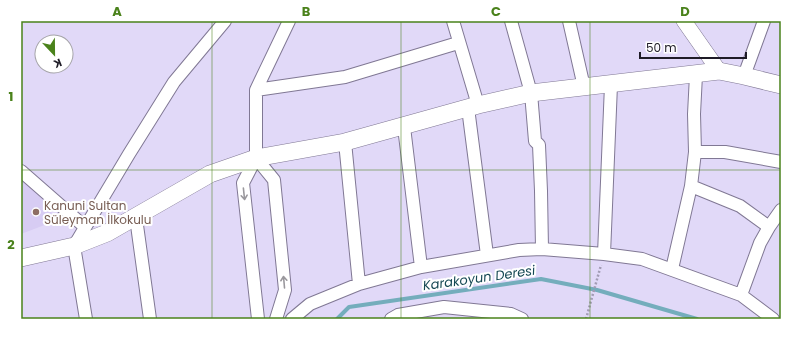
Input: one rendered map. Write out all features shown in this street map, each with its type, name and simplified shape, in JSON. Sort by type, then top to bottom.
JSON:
[{"type":"main road","points":[[21,258],[74,246],[107,234],[210,174],[256,158],[345,142],[530,93],[719,72],[744,76],[781,85]]},
{"type":"street","points":[[86,319],[74,246],[174,82],[225,21]]},
{"type":"street","points":[[258,319],[243,183],[256,158],[256,90],[289,21]]},
{"type":"street","points":[[453,21],[473,107],[488,255]]},
{"type":"street","points":[[511,21],[530,93],[535,141],[539,146],[542,249]]},
{"type":"street","points":[[569,21],[584,87]]},
{"type":"street","points":[[744,76],[764,21]]},
{"type":"street","points":[[688,24],[719,72]]},
{"type":"street","points":[[256,90],[345,77],[458,43]]},
{"type":"street","points":[[672,270],[691,186],[695,152],[694,114],[696,75]]},
{"type":"street","points":[[604,254],[611,84]]},
{"type":"street","points":[[404,127],[421,267]]},
{"type":"street","points":[[345,142],[359,284]]},
{"type":"street","points":[[695,152],[725,152],[781,162]]},
{"type":"street","points":[[256,158],[274,180],[285,290],[276,319]]},
{"type":"street","points":[[21,171],[85,227]]},
{"type":"street","points":[[691,186],[740,206],[769,227]]},
{"type":"street","points":[[741,295],[760,243],[781,210]]},
{"type":"street","points":[[136,218],[150,319]]},
{"type":"street","points":[[292,319],[310,304],[359,284],[421,267],[519,250],[542,249],[642,259],[741,295],[773,319]]},
{"type":"street","points":[[396,318],[444,307],[461,314],[511,314],[522,319]]},
{"type":"path","points":[[586,319],[597,281]]},
{"type":"shaded area","name":"Kanuni Sultan Süleyman İlkokulu","points":[[21,173],[53,202],[50,223],[21,234]]},
{"type":"waterway","name":"Karakoyun Deresi","points":[[337,319],[349,307],[541,279],[597,290],[697,319]]},
{"type":"place","name":"Kanuni Sultan Süleyman İlkokulu","points":[[36,212]]}]
